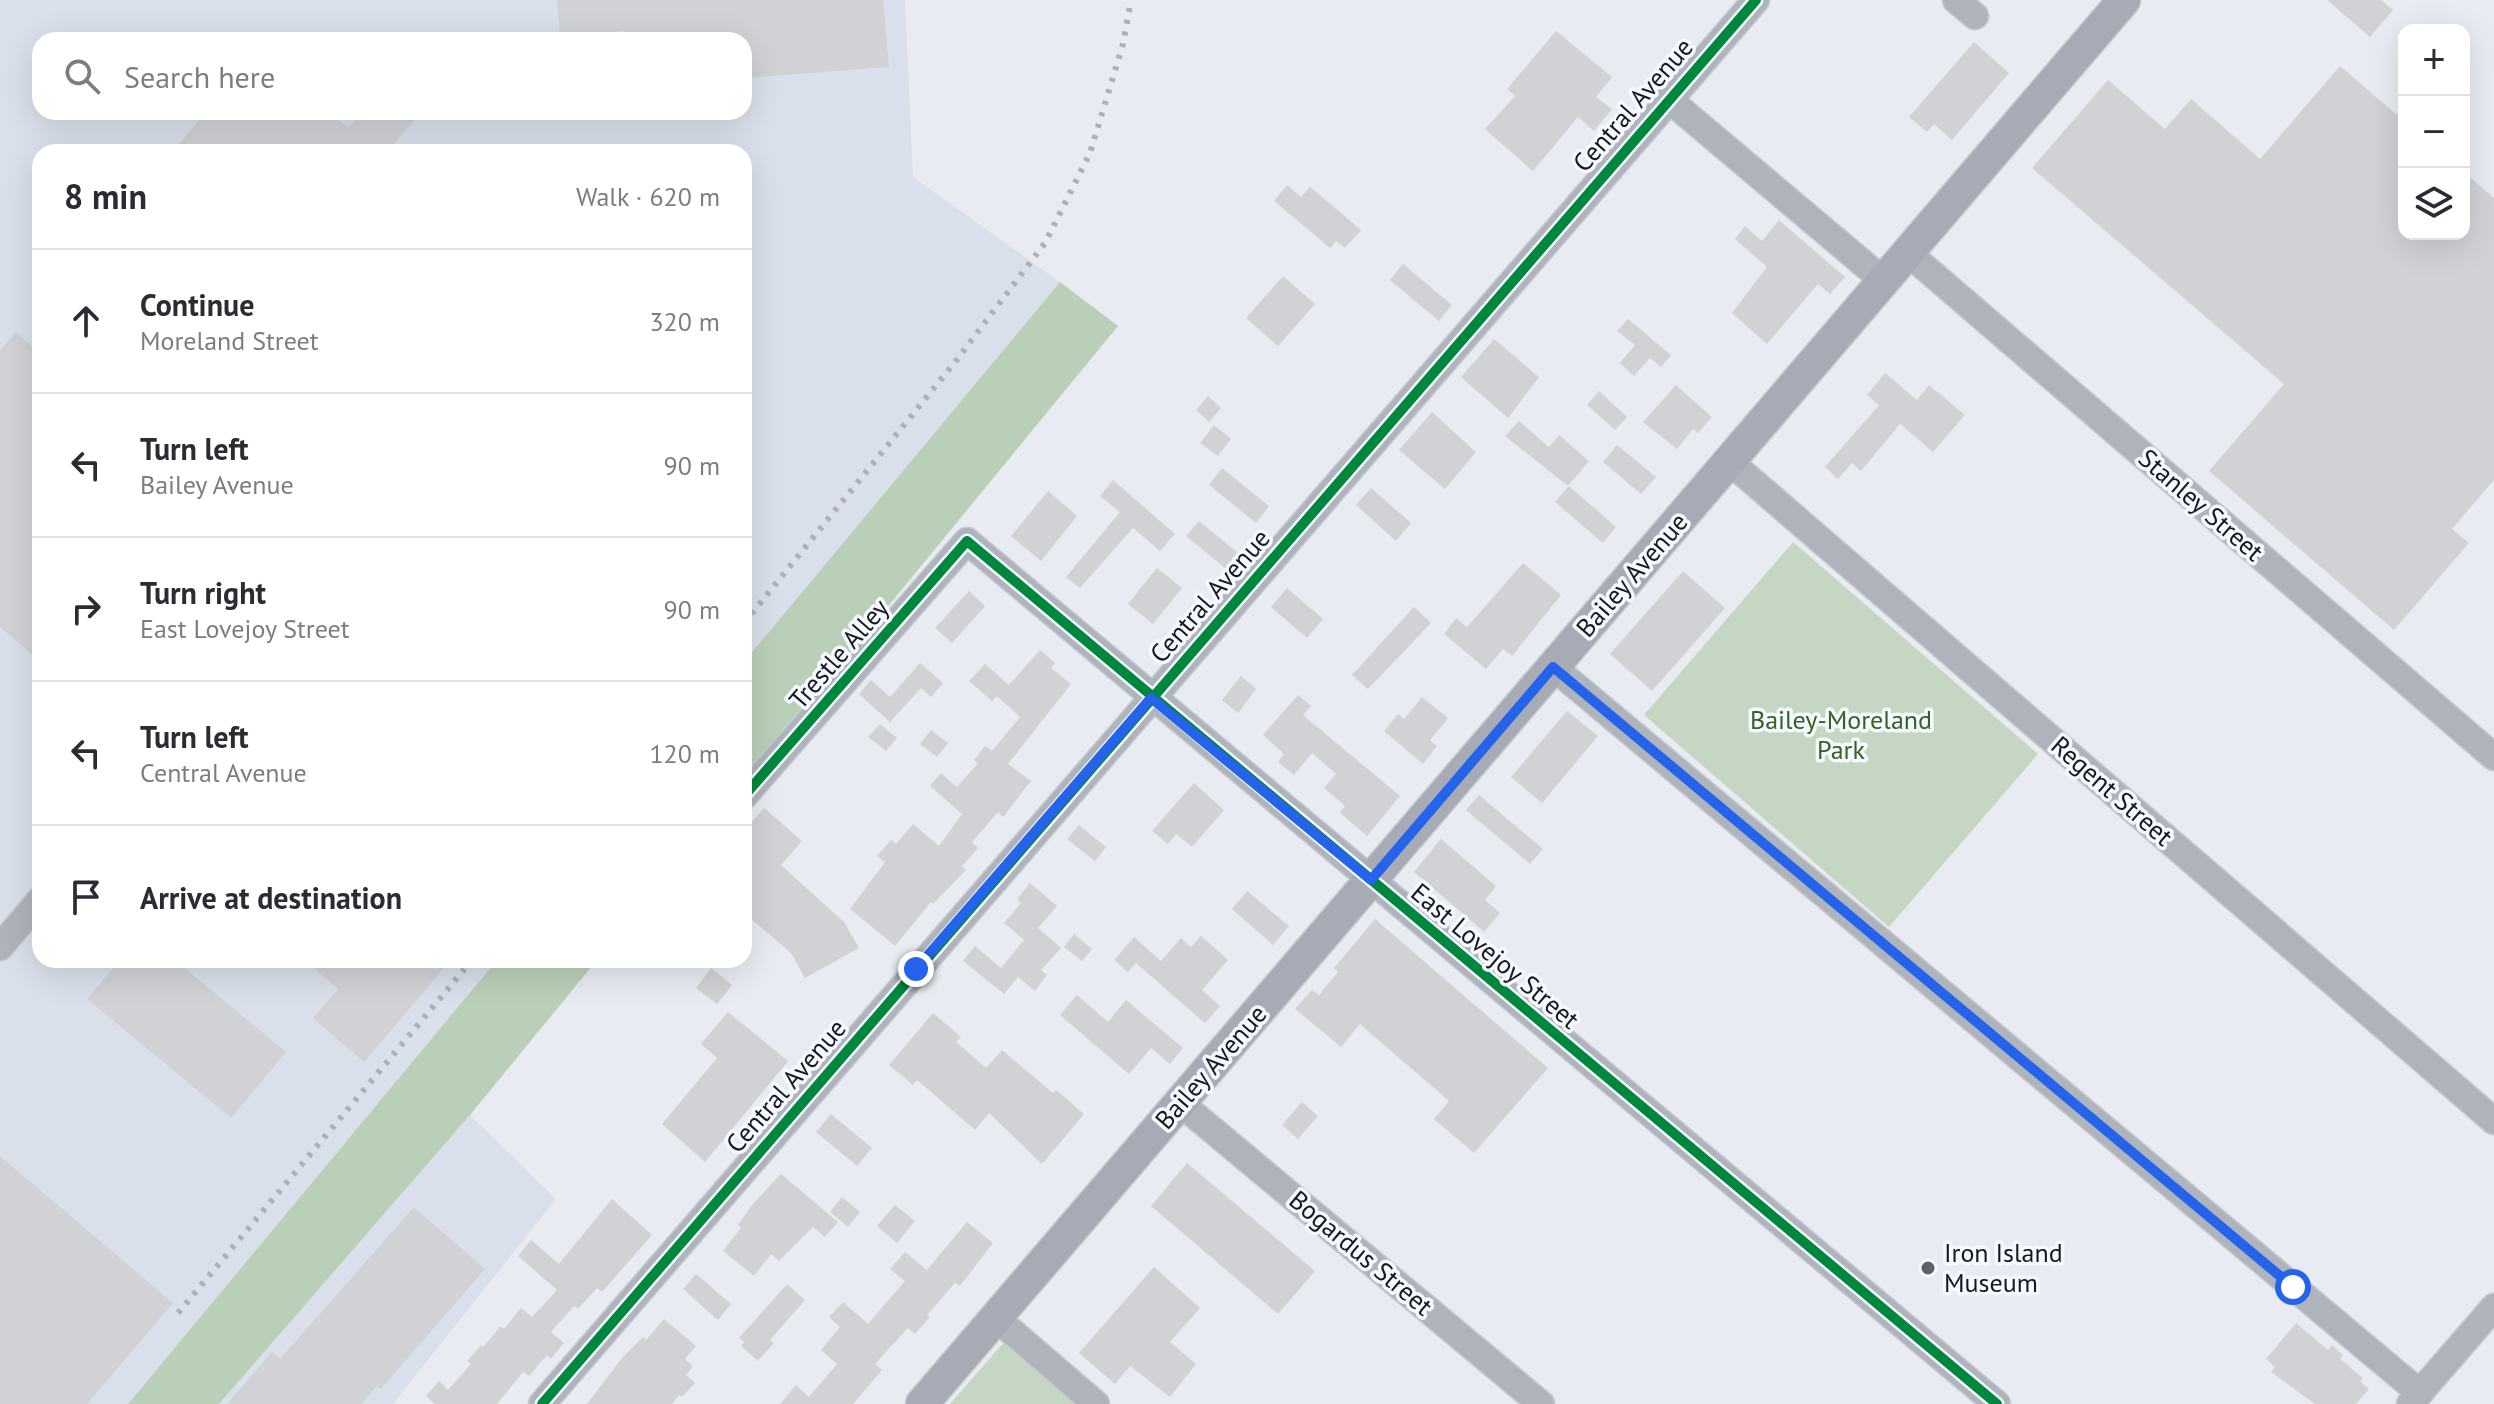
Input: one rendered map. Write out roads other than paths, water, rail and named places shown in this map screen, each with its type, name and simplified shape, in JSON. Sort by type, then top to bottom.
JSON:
[{"type":"main road","name":"Bailey Avenue","points":[[922,1404],[2124,0]]},
{"type":"street","name":"Central Avenue","points":[[542,1404],[1667,98],[1756,0]]},
{"type":"street","points":[[1667,98],[1884,281]]},
{"type":"street","name":"Stanley Street","points":[[1908,253],[2494,757]]},
{"type":"street","name":"Regent Street","points":[[1729,461],[2494,1121]]},
{"type":"street","name":"East Lovejoy Street","points":[[967,541],[1997,1404]]},
{"type":"street","name":"Trestle Alley","points":[[752,787],[967,541]]},
{"type":"street","points":[[1553,667],[2415,1398],[2494,1307]]},
{"type":"street","points":[[0,947],[32,909]]},
{"type":"street","name":"Bogardus Street","points":[[1180,1103],[1541,1404]]},
{"type":"street","points":[[996,1318],[1096,1404]]},
{"type":"railway","points":[[752,613],[955,362],[1045,243],[1090,153],[1123,44],[1131,0]]},
{"type":"railway","points":[[178,1313],[465,968]]},
{"type":"place","name":"Iron Island Museum","points":[[1928,1268]]},
{"type":"park label","name":"Bailey-Moreland Park","points":[[1841,735]]}]
